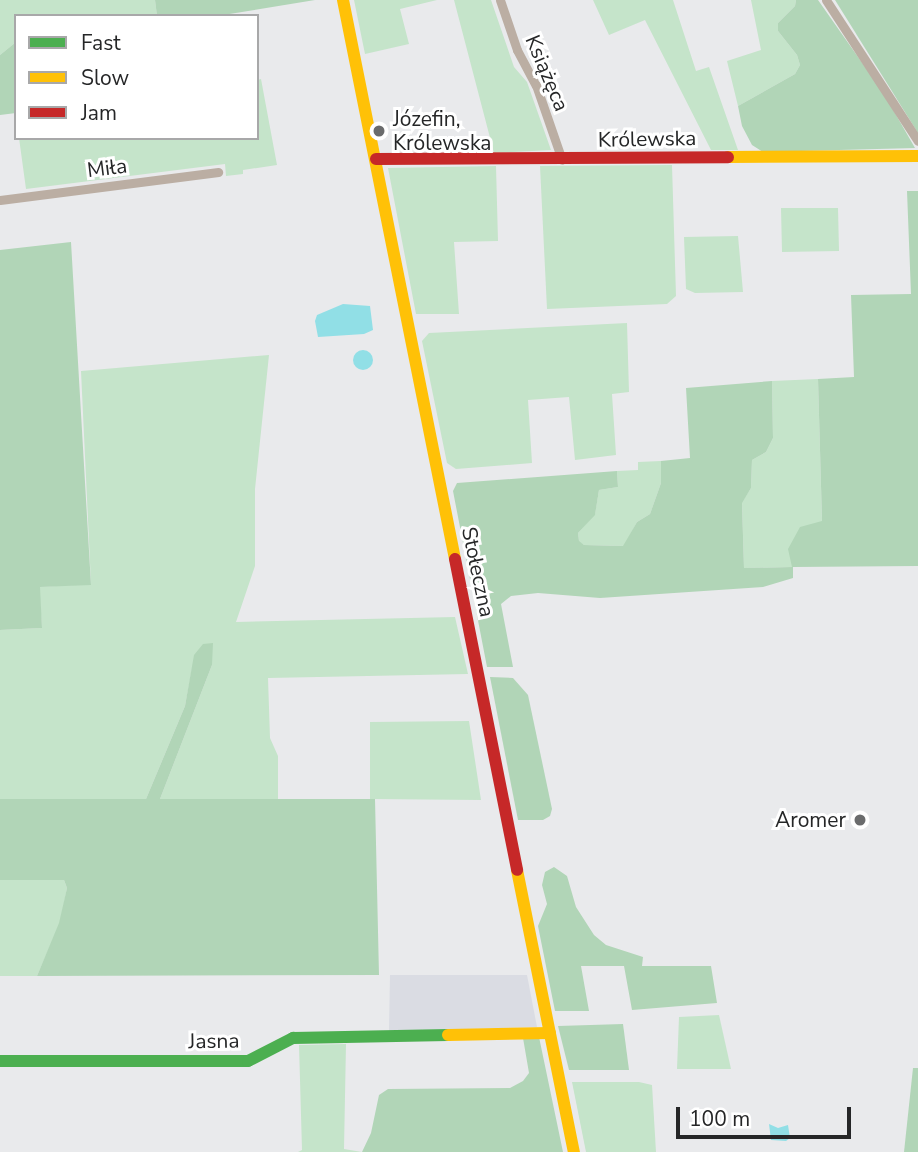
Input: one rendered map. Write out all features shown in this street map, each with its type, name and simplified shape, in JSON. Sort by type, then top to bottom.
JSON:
[{"type":"street","name":"Stołeczna","points":[[343,0],[574,1152]]},
{"type":"street","name":"Książęca","points":[[500,0],[517,50],[536,85],[562,160]]},
{"type":"street","points":[[826,0],[918,141]]},
{"type":"street","name":"Królewska","points":[[376,159],[918,156]]},
{"type":"street","name":"Miła","points":[[0,200],[218,172]]},
{"type":"street","name":"Jasna","points":[[0,1061],[248,1061],[293,1038],[550,1033]]},
{"type":"shaded area","points":[[390,975],[527,975],[537,1027],[389,1031]]},
{"type":"green space","points":[[0,0],[155,0],[157,14],[14,14],[14,44],[0,55]]},
{"type":"green space","points":[[155,0],[315,0],[229,14],[157,14]]},
{"type":"green space","points":[[354,0],[437,0],[400,9],[409,44],[365,54]]},
{"type":"green space","points":[[454,0],[491,0],[514,67],[527,82],[551,150],[494,153]]},
{"type":"green space","points":[[593,0],[673,0],[696,71],[709,67],[738,150],[711,150],[645,20],[609,35]]},
{"type":"green space","points":[[751,0],[796,0],[795,6],[778,23],[778,31],[797,55],[800,65],[795,74],[738,106],[727,61],[761,50]]},
{"type":"green space","points":[[796,0],[818,0],[884,94],[915,148],[763,152],[752,145],[742,126],[738,106],[795,74],[800,65],[797,55],[778,31],[778,23],[795,6]]},
{"type":"green space","points":[[835,0],[918,0],[918,133]]},
{"type":"green space","points":[[14,44],[14,113],[0,115],[0,55]]},
{"type":"green space","points":[[259,80],[277,165],[243,170],[243,174],[226,176],[225,164],[26,189],[19,140],[259,140]]},
{"type":"green space","points":[[672,165],[676,296],[667,304],[547,309],[540,166]]},
{"type":"green space","points":[[496,166],[498,241],[454,242],[459,314],[416,314],[388,168]]},
{"type":"green space","points":[[907,191],[918,191],[918,566],[793,567],[793,578],[763,587],[600,598],[538,593],[511,596],[501,604],[513,667],[487,667],[453,491],[457,483],[617,471],[618,487],[599,490],[595,515],[578,533],[579,541],[584,545],[623,546],[637,522],[650,514],[661,483],[661,461],[690,458],[686,388],[772,381],[773,438],[766,452],[752,460],[751,488],[742,503],[744,568],[792,567],[788,549],[800,527],[822,521],[818,379],[854,377],[851,295],[911,294]]},
{"type":"green space","points":[[781,208],[838,208],[839,251],[782,252]]},
{"type":"green space","points":[[738,236],[743,292],[695,293],[686,289],[684,237]]},
{"type":"green space","points":[[71,242],[91,585],[40,587],[42,628],[0,630],[0,250]]},
{"type":"green space","points":[[627,323],[629,392],[612,394],[616,455],[575,460],[569,397],[528,400],[532,463],[456,469],[447,463],[422,341],[429,333]]},
{"type":"green space","points":[[269,355],[255,489],[255,566],[236,622],[455,617],[468,674],[268,678],[270,738],[278,756],[278,799],[160,799],[212,665],[192,669],[185,706],[146,799],[0,799],[0,630],[42,628],[39,587],[91,584],[81,371]]},
{"type":"green space","points":[[818,379],[822,522],[792,567],[744,568],[742,502],[751,488],[752,460],[766,452],[773,438],[772,381]]},
{"type":"green space","points":[[661,461],[661,483],[650,514],[637,522],[624,546],[584,545],[579,542],[578,533],[595,514],[599,490],[618,487],[617,471],[638,470],[638,462]]},
{"type":"green space","points":[[213,643],[212,665],[160,799],[375,799],[379,975],[37,976],[59,923],[67,888],[64,880],[0,880],[0,799],[146,799],[185,706],[194,655],[203,644]]},
{"type":"green space","points":[[490,677],[513,678],[528,695],[552,809],[550,816],[543,820],[518,820]]},
{"type":"green space","points":[[469,721],[481,800],[370,799],[370,722]]},
{"type":"green space","points":[[554,867],[567,876],[576,907],[594,935],[606,945],[643,957],[642,966],[711,966],[717,1003],[632,1010],[624,966],[581,966],[589,1011],[555,1011],[538,926],[547,904],[542,885],[545,872]]},
{"type":"green space","points":[[0,880],[64,880],[67,888],[60,923],[37,976],[0,976]]},
{"type":"green space","points":[[719,1015],[731,1069],[677,1069],[679,1017]]},
{"type":"green space","points":[[623,1024],[629,1070],[569,1070],[558,1026]]},
{"type":"green space","points":[[539,1037],[563,1152],[362,1152],[371,1133],[379,1095],[388,1089],[510,1088],[523,1081],[529,1073],[523,1038]]},
{"type":"green space","points":[[346,1044],[344,1149],[362,1152],[298,1152],[302,1150],[299,1045]]},
{"type":"green space","points":[[913,1068],[918,1068],[918,1152],[904,1152]]},
{"type":"green space","points":[[572,1082],[639,1082],[652,1085],[656,1152],[586,1152]]},
{"type":"water","points":[[343,304],[370,306],[373,330],[364,334],[318,337],[315,321],[317,315]]},
{"type":"water","points":[[363,350],[370,353],[373,360],[370,367],[363,370],[356,367],[353,360],[356,353]]},
{"type":"water","points":[[769,1124],[778,1128],[788,1125],[790,1138],[786,1141],[771,1140]]},
{"type":"traffic: fast","points":[[0,1061],[248,1061],[293,1038],[448,1035]]},
{"type":"traffic: slow","points":[[343,0],[455,559]]},
{"type":"traffic: slow","points":[[728,157],[918,156]]},
{"type":"traffic: slow","points":[[517,870],[574,1152]]},
{"type":"traffic: slow","points":[[448,1035],[550,1033]]},
{"type":"traffic: jam","points":[[376,159],[728,157]]},
{"type":"traffic: jam","points":[[455,559],[517,870]]},
{"type":"place","name":"Józefin, Królewska","points":[[379,131]]},
{"type":"place","name":"Aromer","points":[[860,820]]}]
